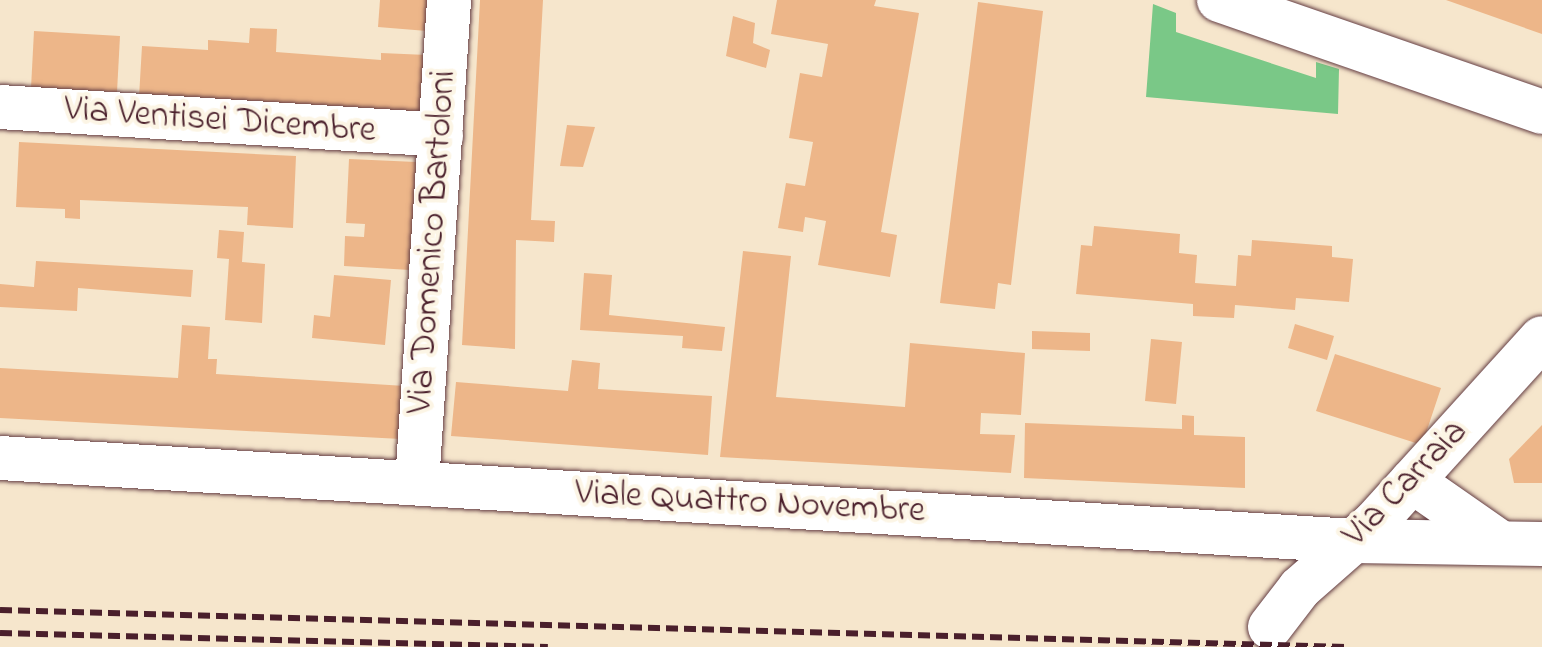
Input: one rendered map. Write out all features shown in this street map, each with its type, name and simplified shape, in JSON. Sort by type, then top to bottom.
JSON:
[{"type":"street","name":"Via Domenico Bartoloni","points":[[417,483],[449,0]]},
{"type":"street","points":[[1219,0],[1542,112]]},
{"type":"street","name":"Via Ventisei Dicembre","points":[[0,107],[441,135]]},
{"type":"street","name":"Via Carraia","points":[[1270,627],[1300,588],[1354,541],[1542,338]]},
{"type":"street","name":"Viale Quattro Novembre","points":[[0,458],[1354,541],[1521,544]]},
{"type":"street","name":"Viale Quattro Novembre","points":[[1412,481],[1521,544]]},
{"type":"green space","points":[[1153,4],[1176,13],[1176,32],[1316,78],[1316,62],[1339,69],[1338,114],[1146,97]]},
{"type":"building","points":[[380,0],[429,0],[427,31],[378,27]]},
{"type":"building","points":[[480,0],[543,0],[531,220],[555,221],[554,242],[516,240],[515,349],[462,345]]},
{"type":"building","points":[[777,0],[876,0],[874,6],[919,13],[881,232],[897,235],[890,277],[818,265],[826,221],[805,217],[803,232],[778,228],[786,183],[805,186],[813,142],[789,138],[800,73],[822,77],[828,44],[771,34]]},
{"type":"building","points":[[1446,0],[1542,0],[1542,34]]},
{"type":"building","points":[[978,2],[1043,11],[1011,285],[998,283],[995,309],[940,303]]},
{"type":"building","points":[[733,16],[755,23],[753,43],[770,50],[766,68],[726,56]]},
{"type":"building","points":[[250,28],[277,29],[276,52],[381,60],[381,53],[427,55],[424,113],[139,97],[142,46],[208,50],[208,40],[249,43]]},
{"type":"building","points":[[34,31],[120,36],[117,92],[31,88]]},
{"type":"building","points":[[567,125],[595,127],[583,167],[560,166]]},
{"type":"building","points":[[19,142],[296,156],[293,228],[247,225],[248,207],[80,200],[80,219],[65,218],[65,209],[16,207]]},
{"type":"building","points":[[349,159],[416,162],[410,270],[344,266],[345,236],[364,237],[365,224],[346,223]]},
{"type":"building","points":[[1094,226],[1180,234],[1179,253],[1197,255],[1195,283],[1236,286],[1238,255],[1251,256],[1252,240],[1332,246],[1332,257],[1353,259],[1349,302],[1296,298],[1295,310],[1235,305],[1234,318],[1193,316],[1193,304],[1076,294],[1081,245],[1092,246]]},
{"type":"building","points":[[219,230],[244,232],[242,262],[265,264],[262,323],[225,320],[229,259],[217,258]]},
{"type":"building","points":[[743,251],[791,256],[776,397],[905,407],[910,343],[1025,353],[1021,415],[981,413],[980,434],[1015,435],[1011,473],[720,457]]},
{"type":"building","points":[[36,261],[193,270],[191,297],[78,288],[77,311],[0,307],[0,284],[34,287]]},
{"type":"building","points":[[584,273],[612,275],[609,315],[725,327],[722,351],[682,348],[683,336],[580,330]]},
{"type":"building","points":[[334,275],[391,280],[385,345],[312,338],[314,315],[330,317]]},
{"type":"building","points":[[1295,324],[1334,336],[1327,360],[1288,348]]},
{"type":"building","points":[[182,325],[210,327],[208,359],[217,359],[216,374],[405,386],[401,439],[0,418],[0,368],[178,378]]},
{"type":"building","points":[[1032,331],[1090,333],[1090,351],[1032,349]]},
{"type":"building","points":[[1151,339],[1182,342],[1176,404],[1145,401]]},
{"type":"building","points":[[1335,354],[1441,388],[1422,445],[1316,411]]},
{"type":"building","points":[[572,360],[600,363],[598,389],[712,396],[708,455],[451,436],[456,382],[568,391]]},
{"type":"building","points":[[1182,415],[1194,416],[1194,435],[1245,437],[1245,488],[1024,478],[1025,423],[1182,429]]},
{"type":"building","points":[[1542,425],[1542,483],[1514,483],[1509,459]]},
{"type":"railway","points":[[0,610],[1346,647]]},
{"type":"railway","points":[[0,633],[548,647]]}]
